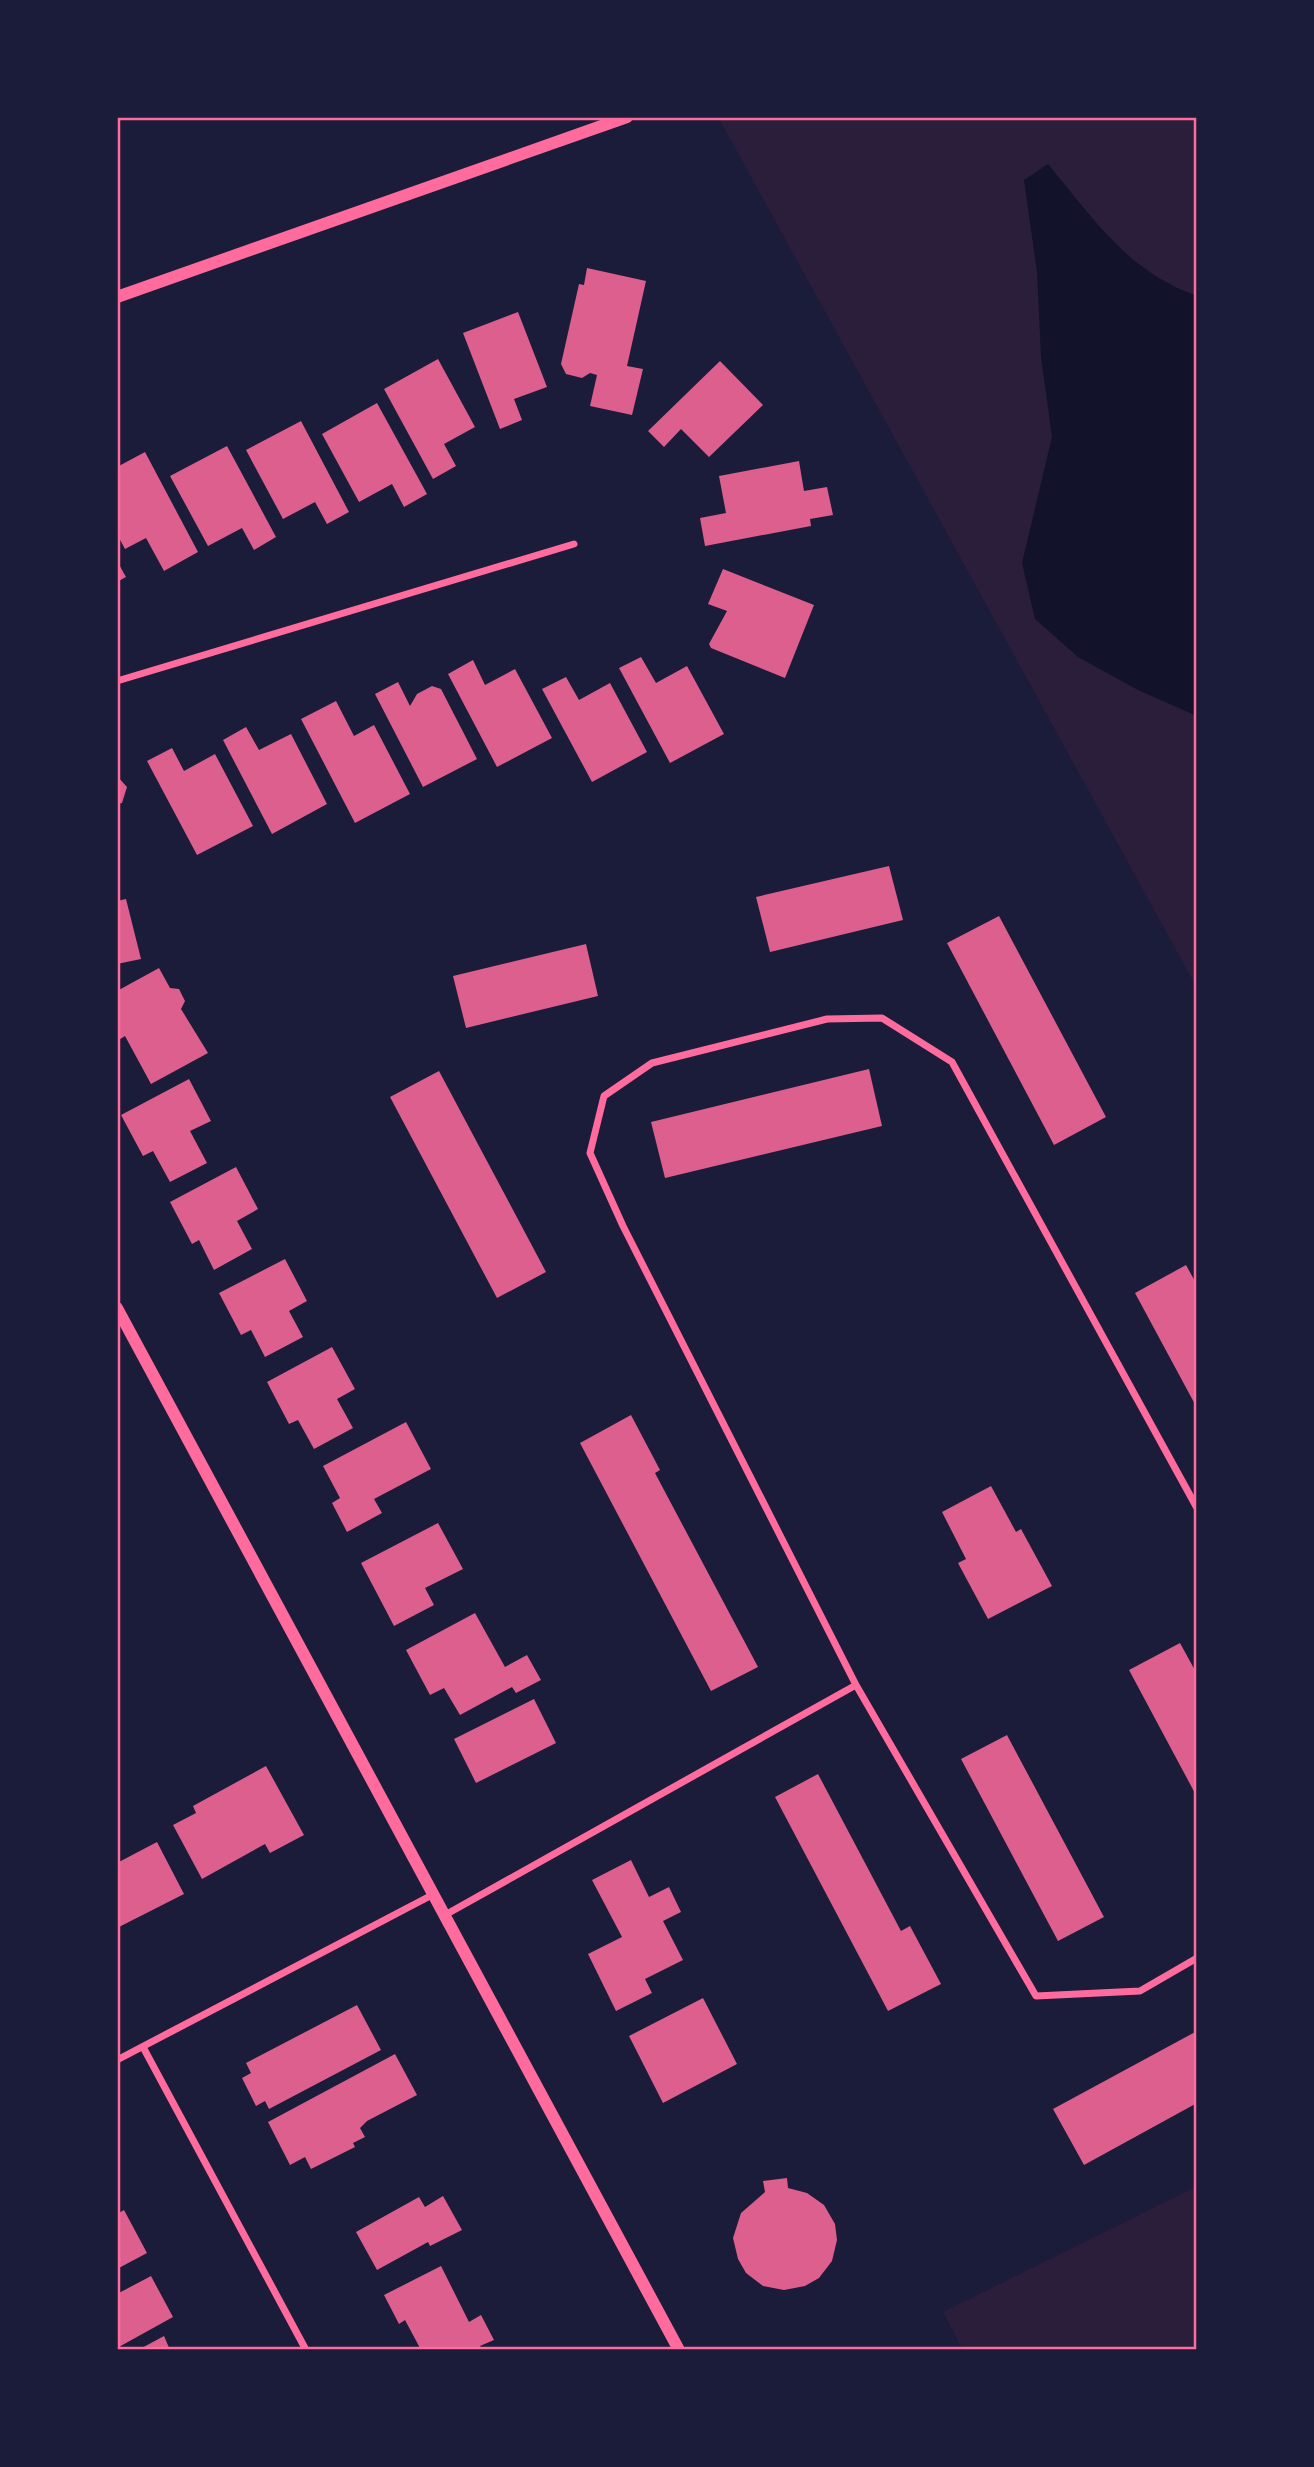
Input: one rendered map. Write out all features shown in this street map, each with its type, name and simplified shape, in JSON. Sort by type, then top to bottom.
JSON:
[{"type":"street","points":[[117,296],[627,117]]},
{"type":"street","points":[[117,681],[574,544]]},
{"type":"street","points":[[1197,1508],[952,1062],[883,1018],[827,1019],[652,1063],[604,1096],[590,1153],[623,1226],[856,1685],[1036,1996],[1140,1992],[1197,1958]]},
{"type":"street","points":[[117,1308],[679,2350]]},
{"type":"street","points":[[445,1915],[856,1685]]},
{"type":"street","points":[[117,2060],[434,1894]]},
{"type":"street","points":[[143,2047],[306,2350]]},
{"type":"shaded area","points":[[718,117],[1197,117],[1197,988]]},
{"type":"shaded area","points":[[1048,164],[1096,223],[1131,257],[1172,285],[1197,296],[1197,716],[1138,690],[1078,657],[1035,619],[1022,563],[1052,437],[1041,357],[1037,272],[1024,180]]},
{"type":"shaded area","points":[[1197,2186],[1197,2350],[963,2350],[943,2312]]},
{"type":"building","points":[[587,268],[646,281],[627,366],[643,369],[632,415],[590,406],[597,375],[590,373],[582,378],[566,374],[561,364],[579,284],[584,285]]},
{"type":"building","points":[[518,312],[547,387],[514,399],[522,420],[500,429],[463,333]]},
{"type":"building","points":[[438,359],[475,427],[444,444],[456,466],[433,479],[384,389]]},
{"type":"building","points":[[720,361],[763,405],[709,457],[681,429],[664,447],[648,431]]},
{"type":"building","points":[[377,403],[427,494],[404,507],[392,484],[359,502],[322,434]]},
{"type":"building","points":[[301,421],[349,512],[327,524],[315,502],[283,519],[246,450]]},
{"type":"building","points":[[227,446],[276,537],[254,550],[242,528],[208,546],[170,476]]},
{"type":"building","points":[[145,452],[198,552],[164,571],[146,538],[125,549],[117,534],[117,467]]},
{"type":"building","points":[[799,461],[804,491],[827,487],[833,515],[810,519],[811,526],[705,546],[700,518],[726,513],[719,476]]},
{"type":"building","points":[[117,561],[126,577],[117,582]]},
{"type":"building","points":[[723,569],[814,605],[785,678],[711,648],[709,644],[727,611],[708,604]]},
{"type":"building","points":[[641,657],[656,683],[687,666],[724,734],[670,763],[619,668]]},
{"type":"building","points":[[473,660],[485,685],[515,669],[552,738],[497,767],[448,674]]},
{"type":"building","points":[[566,677],[579,700],[610,683],[647,752],[592,782],[542,689]]},
{"type":"building","points":[[398,682],[410,706],[417,694],[432,686],[441,689],[477,759],[423,787],[375,694]]},
{"type":"building","points":[[336,701],[354,736],[374,725],[410,794],[355,823],[301,719]]},
{"type":"building","points":[[246,727],[259,750],[291,734],[327,804],[272,834],[223,740]]},
{"type":"building","points":[[172,748],[184,771],[215,754],[253,826],[197,855],[147,761]]},
{"type":"building","points":[[117,776],[127,787],[122,803],[117,804]]},
{"type":"building","points":[[889,866],[903,920],[770,952],[756,897]]},
{"type":"building","points":[[126,899],[141,959],[117,964],[117,901]]},
{"type":"building","points":[[999,916],[1106,1117],[1054,1145],[947,943]]},
{"type":"building","points":[[586,944],[598,996],[466,1028],[453,976]]},
{"type":"building","points":[[159,968],[170,988],[179,989],[185,1001],[181,1009],[208,1053],[151,1084],[125,1036],[117,1041],[117,991]]},
{"type":"building","points":[[869,1069],[882,1126],[665,1178],[651,1122]]},
{"type":"building","points":[[439,1071],[546,1272],[497,1298],[390,1097]]},
{"type":"building","points":[[189,1079],[211,1121],[190,1131],[207,1163],[170,1182],[153,1151],[143,1156],[121,1115]]},
{"type":"building","points":[[236,1167],[258,1209],[237,1221],[252,1249],[214,1270],[199,1240],[192,1244],[170,1202]]},
{"type":"building","points":[[285,1259],[307,1301],[289,1311],[303,1337],[265,1357],[251,1330],[241,1335],[219,1293]]},
{"type":"building","points":[[1186,1265],[1197,1285],[1197,1408],[1135,1293]]},
{"type":"building","points":[[332,1347],[355,1389],[337,1399],[353,1428],[314,1449],[298,1420],[289,1424],[267,1382]]},
{"type":"building","points":[[631,1415],[660,1470],[655,1473],[758,1667],[711,1691],[580,1443]]},
{"type":"building","points":[[406,1422],[431,1469],[374,1499],[382,1513],[347,1532],[332,1503],[340,1498],[323,1466]]},
{"type":"building","points":[[991,1486],[1016,1532],[1021,1529],[1052,1586],[988,1619],[958,1563],[966,1559],[942,1512]]},
{"type":"building","points":[[438,1523],[463,1569],[425,1588],[434,1605],[394,1626],[361,1563]]},
{"type":"building","points":[[475,1613],[505,1667],[527,1655],[541,1680],[516,1693],[512,1687],[460,1715],[444,1688],[430,1695],[406,1650]]},
{"type":"building","points":[[1180,1643],[1197,1674],[1197,1797],[1129,1670]]},
{"type":"building","points":[[534,1699],[556,1743],[476,1783],[454,1739]]},
{"type":"building","points":[[1007,1735],[1104,1917],[1058,1941],[961,1759]]},
{"type":"building","points":[[266,1766],[304,1835],[270,1853],[265,1844],[202,1879],[173,1825],[196,1813],[193,1806]]},
{"type":"building","points":[[818,1774],[901,1931],[910,1926],[941,1984],[888,2011],[775,1797]]},
{"type":"building","points":[[157,1842],[184,1894],[117,1928],[117,1863]]},
{"type":"building","points":[[631,1860],[649,1897],[669,1887],[681,1912],[663,1921],[683,1960],[645,1979],[652,1993],[616,2011],[588,1954],[622,1937],[592,1880]]},
{"type":"building","points":[[703,1998],[737,2064],[663,2103],[629,2036]]},
{"type":"building","points":[[357,2005],[381,2050],[269,2109],[265,2101],[256,2106],[242,2078],[251,2073],[246,2063]]},
{"type":"building","points":[[1197,2031],[1197,2103],[1084,2165],[1053,2109]]},
{"type":"building","points":[[395,2054],[417,2095],[367,2121],[360,2128],[365,2137],[353,2143],[355,2147],[311,2169],[305,2157],[290,2165],[268,2122]]},
{"type":"building","points":[[787,2178],[788,2188],[807,2193],[824,2205],[835,2224],[837,2240],[832,2261],[819,2278],[805,2286],[784,2290],[763,2286],[746,2273],[738,2259],[733,2238],[741,2213],[765,2192],[763,2181]]},
{"type":"building","points":[[443,2196],[462,2230],[430,2246],[428,2242],[377,2270],[356,2232],[419,2197],[425,2207]]},
{"type":"building","points":[[124,2210],[147,2253],[117,2269],[117,2214]]},
{"type":"building","points":[[441,2266],[469,2322],[481,2315],[494,2340],[480,2346],[482,2350],[421,2350],[405,2320],[399,2324],[384,2295]]},
{"type":"building","points":[[151,2276],[173,2317],[117,2348],[117,2294]]},
{"type":"building","points":[[164,2336],[170,2350],[138,2350]]}]
